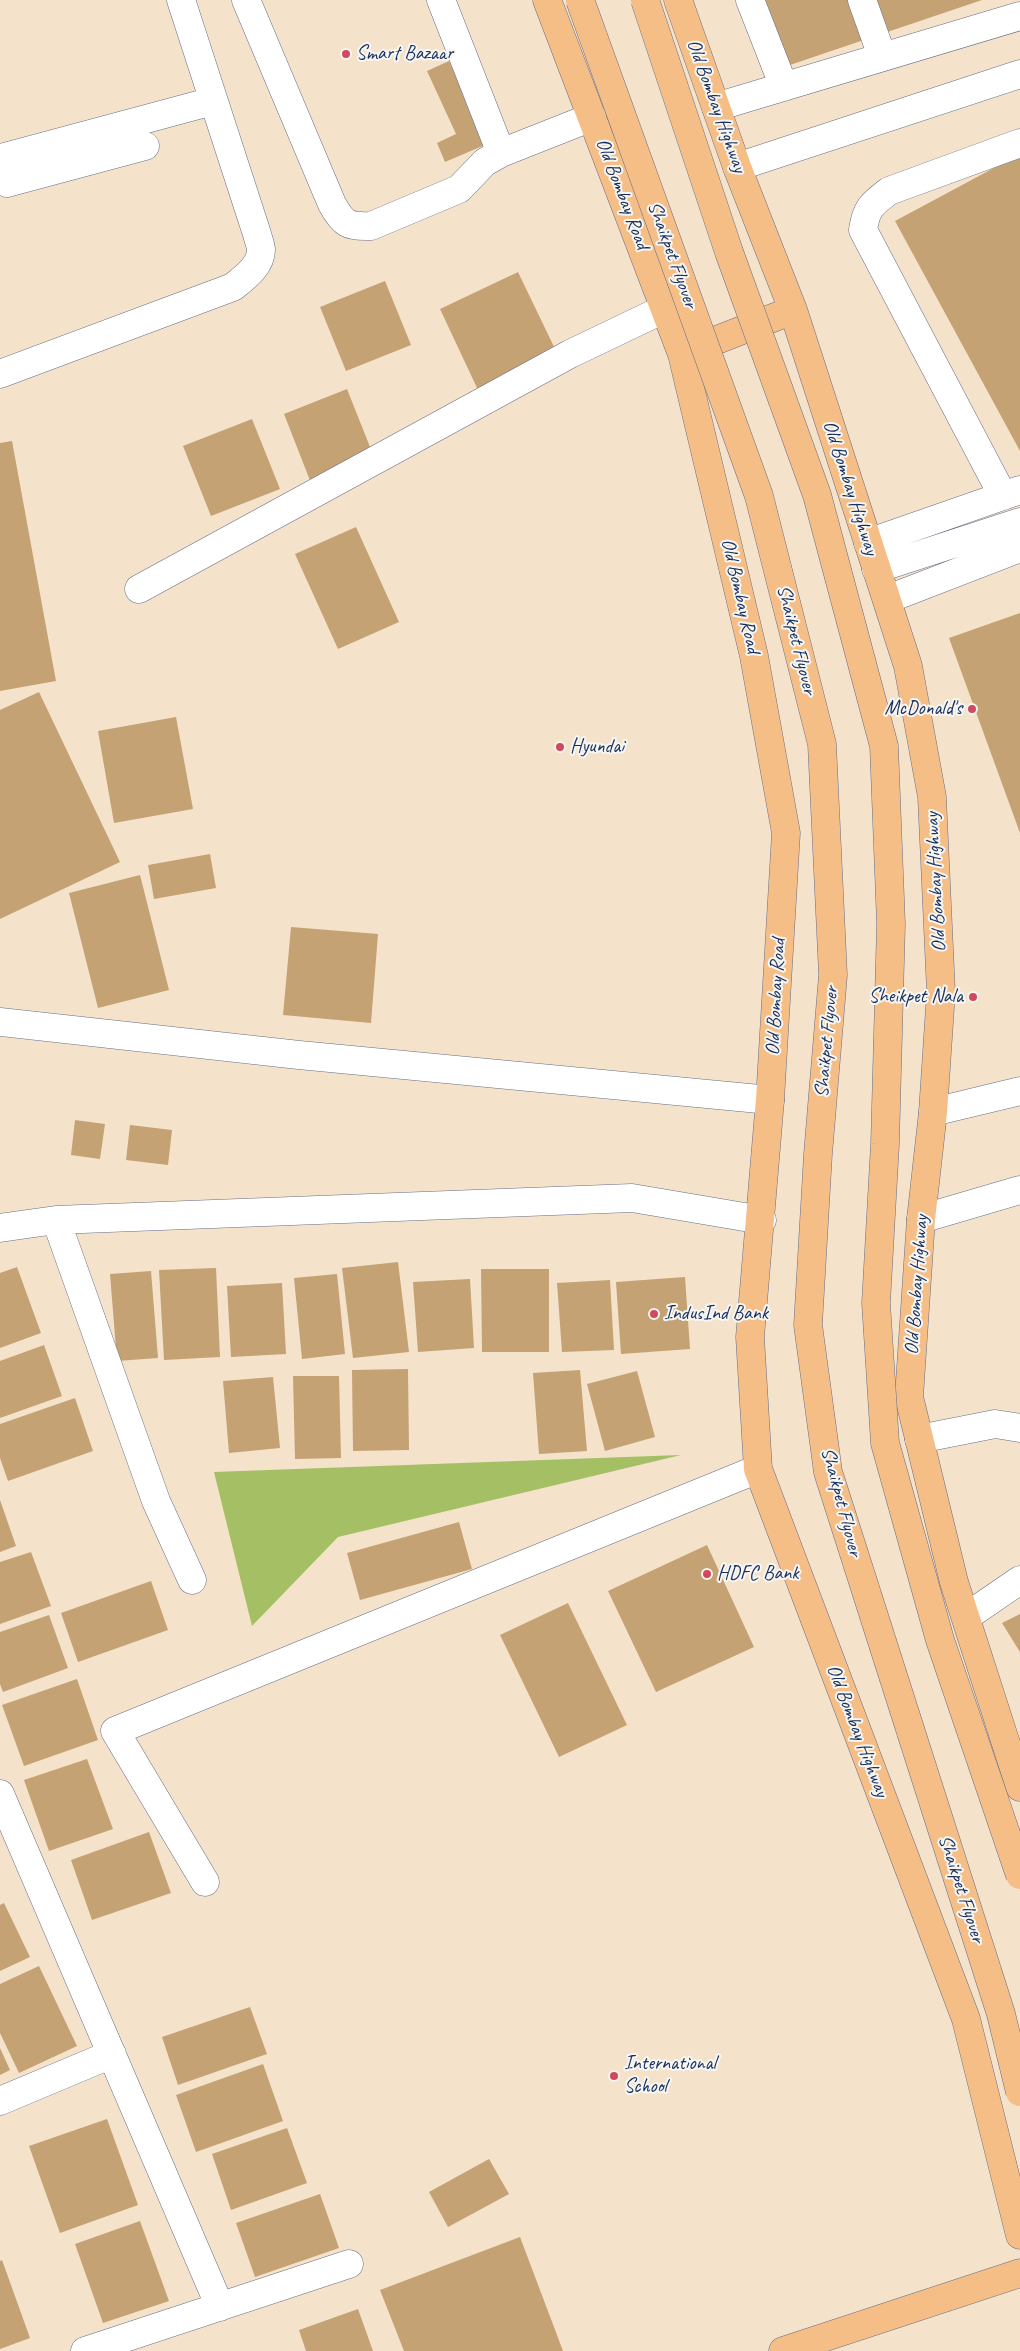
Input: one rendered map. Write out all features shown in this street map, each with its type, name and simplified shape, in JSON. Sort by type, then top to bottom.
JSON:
[{"type":"main road","name":"Old Bombay Road","points":[[547,0],[682,354],[754,656],[786,833],[762,1220]]},
{"type":"main road","name":"Shaikpet Flyover","points":[[580,0],[759,496],[822,744],[833,974],[818,1154],[808,1325],[828,1472],[1001,2014],[1020,2092]]},
{"type":"main road","points":[[645,0],[729,252],[818,495],[884,746],[891,924],[885,1144],[876,1303],[884,1443],[940,1640],[1020,1875]]},
{"type":"main road","name":"Old Bombay Highway","points":[[678,0],[737,167],[793,310],[876,569],[888,599],[908,666],[932,797],[941,992],[932,1112],[921,1218],[909,1397],[954,1582],[1020,1787]]},
{"type":"main road","points":[[682,354],[793,310]]},
{"type":"main road","name":"Old Bombay Highway","points":[[762,1220],[750,1337],[758,1469],[966,2019],[1020,2235]]},
{"type":"main road","points":[[783,2351],[1020,2273]]},
{"type":"street","points":[[0,374],[233,287],[250,274],[261,250],[181,0]]},
{"type":"street","points":[[246,0],[332,204],[341,221],[355,227],[371,226],[459,188],[485,162],[501,153],[592,117]]},
{"type":"street","points":[[441,0],[501,153]]},
{"type":"street","points":[[750,0],[784,87]]},
{"type":"street","points":[[862,0],[882,56]]},
{"type":"street","points":[[716,106],[1020,16]]},
{"type":"street","points":[[737,167],[1020,74]]},
{"type":"street","points":[[2,170],[213,101]]},
{"type":"street","points":[[868,543],[1012,493],[863,230],[865,214],[889,191],[1020,143]]},
{"type":"street","points":[[2,170],[145,146]]},
{"type":"street","points":[[139,589],[570,354],[666,308]]},
{"type":"street","points":[[876,569],[917,558],[1020,522]]},
{"type":"street","points":[[888,599],[1020,548]]},
{"type":"street","points":[[0,1022],[299,1055],[770,1100]]},
{"type":"street","points":[[932,1112],[1020,1091]]},
{"type":"street","points":[[921,1218],[1020,1190]]},
{"type":"street","points":[[0,1228],[56,1220],[632,1198],[762,1220]]},
{"type":"street","points":[[56,1220],[156,1501],[192,1580]]},
{"type":"street","points":[[919,1439],[995,1424],[1020,1428]]},
{"type":"street","points":[[205,1882],[114,1731],[758,1469]]},
{"type":"street","points":[[966,1617],[1020,1580]]},
{"type":"street","points":[[0,1794],[220,2307]]},
{"type":"street","points":[[0,2101],[112,2054]]},
{"type":"street","points":[[84,2351],[349,2264]]},
{"type":"green space","points":[[681,1455],[338,1537],[252,1626],[214,1472]]},
{"type":"building","points":[[758,0],[982,0],[781,68]]},
{"type":"building","points":[[449,61],[487,144],[445,162],[437,143],[456,134],[427,71]]},
{"type":"building","points":[[1020,154],[1020,451],[895,221]]},
{"type":"building","points":[[518,272],[557,353],[478,390],[440,309]]},
{"type":"building","points":[[385,281],[411,345],[346,371],[320,307]]},
{"type":"building","points":[[347,389],[374,457],[311,483],[284,414]]},
{"type":"building","points":[[252,419],[280,489],[211,516],[183,446]]},
{"type":"building","points":[[12,441],[56,681],[0,691],[0,443]]},
{"type":"building","points":[[356,527],[399,622],[338,649],[295,554]]},
{"type":"building","points":[[1020,613],[1020,833],[949,638]]},
{"type":"building","points":[[39,692],[120,862],[0,919],[0,710]]},
{"type":"building","points":[[176,717],[193,809],[114,823],[98,731]]},
{"type":"building","points":[[210,854],[216,888],[154,899],[148,865]]},
{"type":"building","points":[[140,875],[169,990],[98,1008],[69,893]]},
{"type":"building","points":[[291,927],[378,934],[371,1023],[283,1015]]},
{"type":"building","points":[[75,1120],[105,1124],[100,1159],[71,1155]]},
{"type":"building","points":[[130,1125],[172,1130],[168,1165],[126,1160]]},
{"type":"building","points":[[398,1262],[409,1352],[353,1358],[342,1268]]},
{"type":"building","points":[[17,1267],[41,1333],[0,1348],[0,1273]]},
{"type":"building","points":[[216,1268],[220,1357],[164,1360],[159,1270]]},
{"type":"building","points":[[481,1269],[549,1269],[549,1352],[482,1352]]},
{"type":"building","points":[[151,1271],[158,1358],[117,1361],[110,1274]]},
{"type":"building","points":[[337,1274],[345,1354],[302,1359],[294,1278]]},
{"type":"building","points":[[685,1277],[690,1349],[621,1354],[616,1282]]},
{"type":"building","points":[[470,1279],[474,1348],[418,1352],[413,1282]]},
{"type":"building","points":[[610,1280],[614,1350],[562,1352],[557,1283]]},
{"type":"building","points":[[282,1283],[286,1354],[231,1357],[227,1286]]},
{"type":"building","points":[[44,1345],[62,1396],[0,1418],[0,1361]]},
{"type":"building","points":[[408,1369],[409,1450],[353,1451],[352,1370]]},
{"type":"building","points":[[580,1370],[587,1451],[539,1454],[533,1373]]},
{"type":"building","points":[[637,1371],[655,1437],[605,1451],[587,1384]]},
{"type":"building","points":[[293,1376],[339,1376],[341,1458],[295,1459]]},
{"type":"building","points":[[273,1377],[280,1448],[229,1453],[223,1381]]},
{"type":"building","points":[[75,1398],[93,1451],[8,1481],[0,1458],[0,1424]]},
{"type":"building","points":[[0,1500],[16,1546],[0,1552]]},
{"type":"building","points":[[459,1522],[472,1569],[360,1600],[347,1553]]},
{"type":"building","points":[[707,1545],[754,1647],[656,1692],[608,1591]]},
{"type":"building","points":[[31,1552],[51,1606],[0,1624],[0,1562]]},
{"type":"building","points":[[151,1581],[168,1630],[78,1662],[61,1613]]},
{"type":"building","points":[[568,1603],[627,1725],[559,1757],[500,1635]]},
{"type":"building","points":[[1020,1614],[1020,1652],[1002,1623]]},
{"type":"building","points":[[49,1615],[68,1668],[3,1692],[0,1684],[0,1632]]},
{"type":"building","points":[[77,1679],[98,1740],[24,1766],[2,1705]]},
{"type":"building","points":[[87,1759],[113,1829],[49,1851],[24,1780]]},
{"type":"building","points":[[149,1832],[171,1893],[92,1920],[71,1860]]},
{"type":"building","points":[[4,1903],[30,1957],[0,1971],[0,1905]]},
{"type":"building","points":[[39,1966],[77,2046],[19,2073],[0,2033],[0,1984]]},
{"type":"building","points":[[250,2007],[267,2054],[178,2085],[162,2037]]},
{"type":"building","points":[[0,2048],[10,2070],[0,2075]]},
{"type":"building","points":[[263,2064],[283,2121],[196,2152],[176,2095]]},
{"type":"building","points":[[107,2119],[138,2205],[60,2233],[29,2146]]},
{"type":"building","points":[[287,2128],[307,2183],[231,2210],[212,2154]]},
{"type":"building","points":[[489,2159],[509,2194],[448,2227],[429,2192]]},
{"type":"building","points":[[320,2194],[339,2248],[255,2277],[236,2223]]},
{"type":"building","points":[[140,2221],[169,2301],[103,2323],[75,2244]]},
{"type":"building","points":[[520,2237],[563,2351],[404,2351],[380,2290]]},
{"type":"building","points":[[2,2260],[30,2338],[0,2349],[0,2261]]},
{"type":"building","points":[[358,2309],[373,2351],[306,2351],[299,2330]]},
{"type":"place","name":"Smart Bazaar","points":[[346,54]]},
{"type":"place","name":"McDonald's","points":[[972,709]]},
{"type":"place","name":"Hyundai","points":[[560,747]]},
{"type":"place","name":"Sheikpet Nala","points":[[973,997]]},
{"type":"place","name":"IndusInd Bank","points":[[654,1314]]},
{"type":"place","name":"HDFC Bank","points":[[707,1574]]},
{"type":"place","name":"International School","points":[[614,2076]]}]
